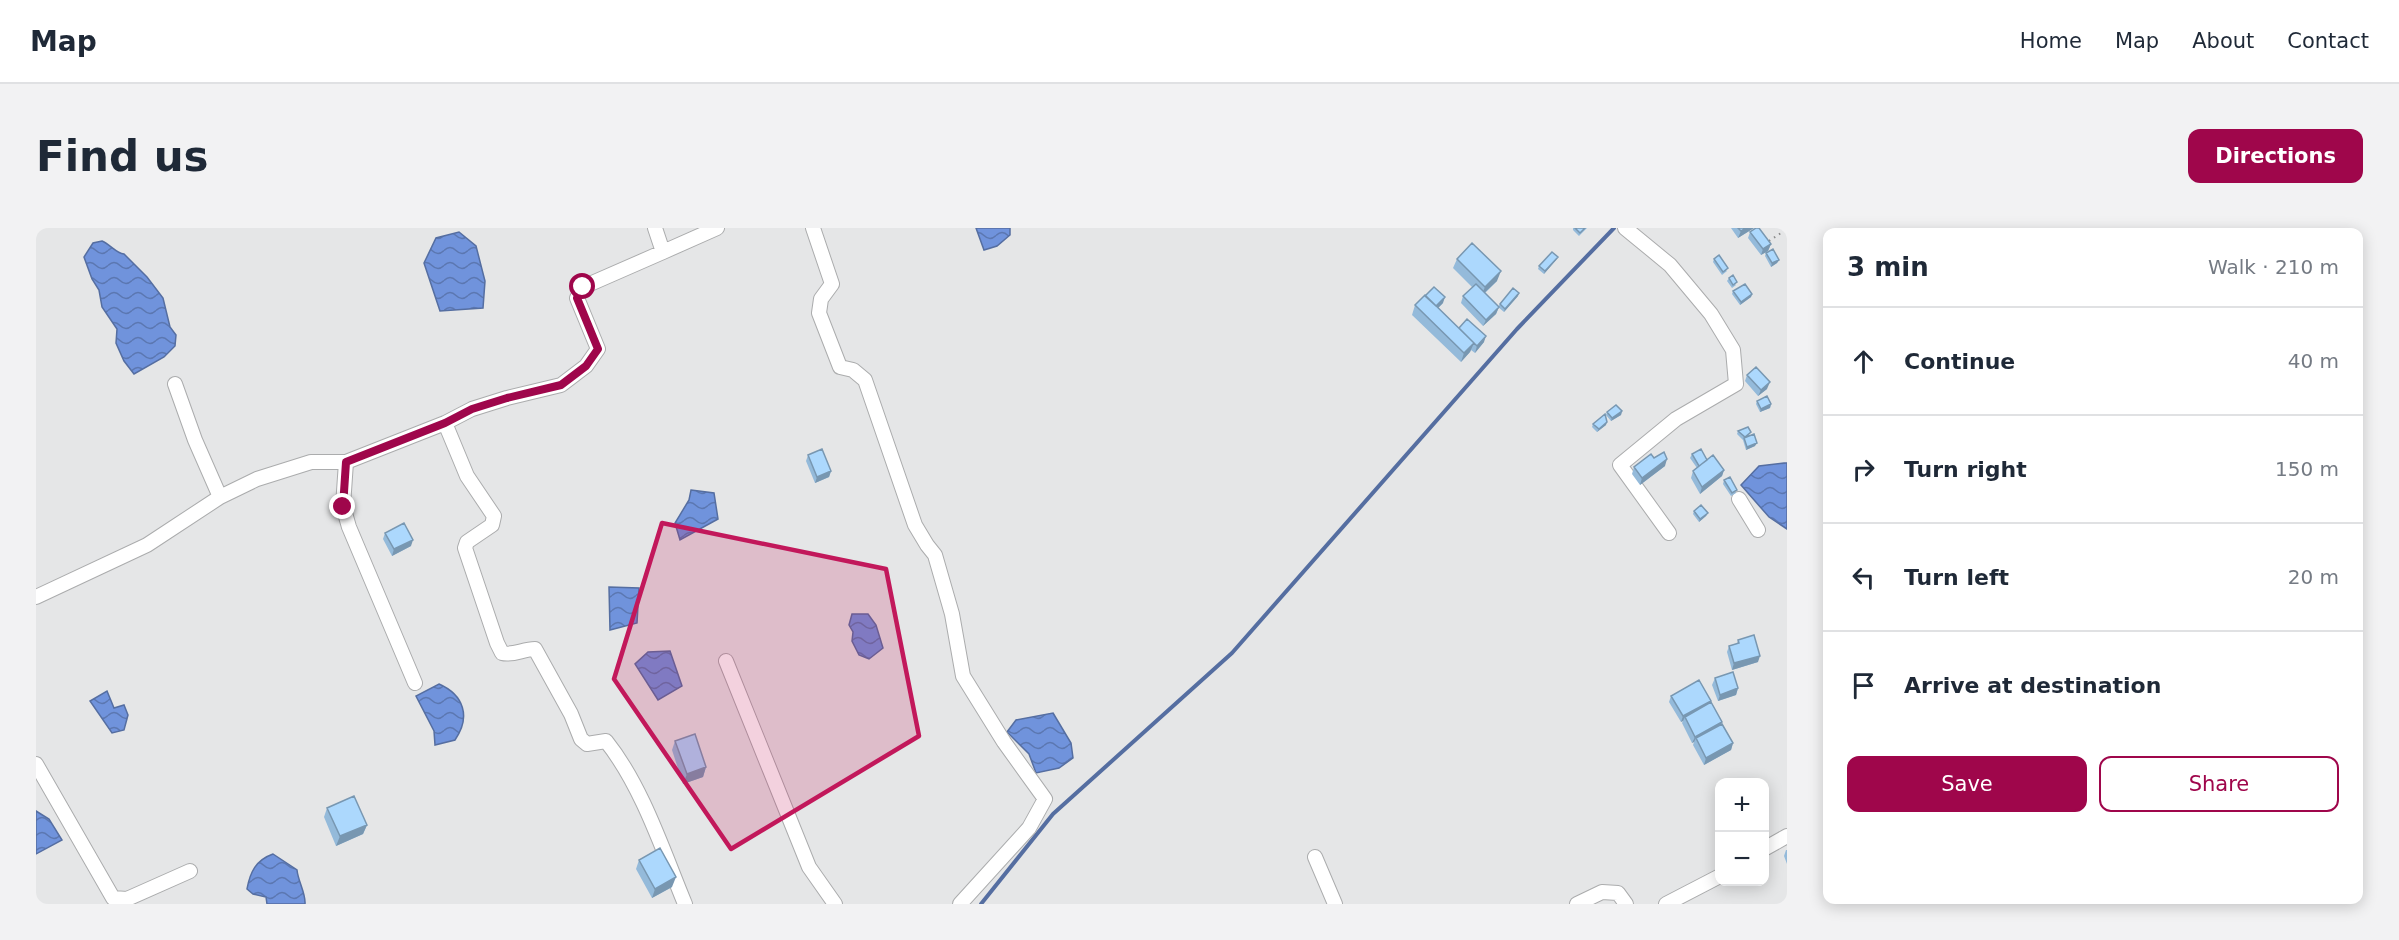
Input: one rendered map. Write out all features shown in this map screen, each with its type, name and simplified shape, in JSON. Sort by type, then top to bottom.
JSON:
[{"type":"street","points":[[655,228],[663,252]]},
{"type":"street","points":[[36,597],[147,545],[220,497],[258,479],[311,462],[346,462],[445,423],[472,409],[561,385],[586,366],[598,349],[577,298],[583,287],[717,228]]},
{"type":"street","points":[[813,228],[832,284],[821,299],[819,313],[840,367],[853,370],[865,380],[915,525],[936,555],[952,614],[963,676],[1004,742],[1045,799],[1029,828],[960,904]]},
{"type":"street","points":[[1625,228],[1670,265],[1711,314],[1733,350],[1736,384],[1676,419],[1620,465],[1669,533]]},
{"type":"street","points":[[174,384],[220,497]]},
{"type":"street","points":[[445,423],[466,476],[494,516],[492,525],[467,542],[465,548],[496,643],[502,653],[509,655],[527,649],[535,650],[571,714],[580,739],[587,744],[606,741],[620,758],[652,823],[686,904]]},
{"type":"street","points":[[346,462],[343,507],[349,527],[416,683]]},
{"type":"street","points":[[1739,499],[1758,530]]},
{"type":"street","points":[[726,661],[809,867],[835,904]]},
{"type":"street","points":[[36,764],[114,901],[127,898],[190,871]]},
{"type":"street","points":[[1769,846],[1787,836]]},
{"type":"street","points":[[1315,857],[1335,904]]},
{"type":"street","points":[[1666,904],[1715,878]]},
{"type":"street","points":[[1577,904],[1602,892],[1618,893],[1626,904]]},
{"type":"path","points":[[1769,241],[1787,229]]},
{"type":"highlighted area","points":[[662,523],[886,569],[919,736],[731,849],[614,679]]},
{"type":"water","points":[[976,228],[1010,228],[1010,235],[997,246],[984,250]]},
{"type":"water","points":[[459,232],[476,246],[485,281],[483,308],[440,311],[424,263],[436,238]]},
{"type":"water","points":[[102,241],[124,254],[147,277],[163,298],[170,327],[176,335],[175,346],[164,357],[134,374],[124,361],[116,343],[117,329],[102,307],[99,290],[92,279],[84,257],[93,243]]},
{"type":"water","points":[[1787,463],[1787,529],[1769,517],[1741,485],[1759,466]]},
{"type":"water","points":[[691,490],[714,493],[718,519],[680,540],[675,523],[689,500]]},
{"type":"water","points":[[609,587],[639,588],[637,623],[610,630]]},
{"type":"water","points":[[852,614],[868,614],[876,625],[883,648],[869,659],[859,655],[852,641],[853,632],[849,625]]},
{"type":"water","points":[[670,651],[682,686],[658,700],[635,664],[648,652]]},
{"type":"water","points":[[439,684],[459,700],[464,715],[455,740],[435,745],[434,731],[416,696]]},
{"type":"water","points":[[107,691],[114,708],[124,705],[128,715],[124,730],[112,733],[90,701]]},
{"type":"water","points":[[1053,713],[1071,743],[1073,758],[1059,768],[1036,773],[1029,754],[1007,732],[1016,720]]},
{"type":"water","points":[[36,811],[49,819],[62,840],[36,854]]},
{"type":"water","points":[[273,854],[297,870],[305,904],[267,904],[266,897],[253,894],[247,889],[255,867]]},
{"type":"building","points":[[1575,228],[1585,228],[1580,233]]},
{"type":"building","points":[[1759,228],[1771,244],[1763,249],[1750,232]]},
{"type":"building","points":[[1472,243],[1501,271],[1485,287],[1457,259]]},
{"type":"building","points":[[1773,249],[1779,260],[1772,263],[1766,253]]},
{"type":"building","points":[[1552,252],[1558,257],[1545,271],[1539,266]]},
{"type":"building","points":[[1719,255],[1728,268],[1723,272],[1714,259]]},
{"type":"building","points":[[1733,275],[1737,282],[1733,285],[1729,278]]},
{"type":"building","points":[[1476,284],[1499,307],[1486,320],[1463,296]]},
{"type":"building","points":[[1745,284],[1752,294],[1741,302],[1733,291]]},
{"type":"building","points":[[1434,287],[1445,297],[1436,306],[1425,296]]},
{"type":"building","points":[[1513,288],[1519,293],[1505,309],[1500,304]]},
{"type":"building","points":[[1425,295],[1474,343],[1464,353],[1415,305]]},
{"type":"building","points":[[1467,319],[1486,336],[1477,346],[1459,328]]},
{"type":"building","points":[[1756,367],[1770,382],[1761,390],[1747,375]]},
{"type":"building","points":[[1767,396],[1771,404],[1761,409],[1757,401]]},
{"type":"building","points":[[1616,405],[1622,411],[1612,418],[1607,412]]},
{"type":"building","points":[[1605,414],[1607,422],[1599,429],[1593,424]]},
{"type":"building","points":[[1748,427],[1751,432],[1745,437],[1738,431]]},
{"type":"building","points":[[1754,434],[1757,443],[1747,447],[1744,438]]},
{"type":"building","points":[[822,449],[831,471],[817,477],[808,455]]},
{"type":"building","points":[[1701,449],[1707,460],[1699,466],[1692,454]]},
{"type":"building","points":[[1664,452],[1667,459],[1642,478],[1634,467],[1651,454],[1654,458]]},
{"type":"building","points":[[1713,455],[1724,470],[1702,487],[1693,471]]},
{"type":"building","points":[[1730,477],[1737,490],[1732,493],[1724,480]]},
{"type":"building","points":[[1701,505],[1708,513],[1700,519],[1694,511]]},
{"type":"building","points":[[404,523],[413,540],[394,549],[385,533]]},
{"type":"building","points":[[1754,635],[1760,656],[1734,663],[1729,646],[1739,643],[1738,640]]},
{"type":"building","points":[[1733,672],[1738,688],[1720,695],[1715,678]]},
{"type":"building","points":[[1699,680],[1711,701],[1683,716],[1671,696]]},
{"type":"building","points":[[1711,702],[1722,722],[1695,737],[1685,717]]},
{"type":"building","points":[[1722,724],[1733,743],[1706,758],[1696,738]]},
{"type":"building","points":[[695,734],[706,767],[687,774],[675,741]]},
{"type":"building","points":[[354,796],[367,825],[340,836],[327,808]]},
{"type":"building","points":[[660,848],[676,877],[655,889],[639,860]]},
{"type":"waterway","points":[[981,904],[1053,814],[1232,653],[1517,329],[1614,228]]},
{"type":"route","points":[[343,507],[346,462],[445,423],[472,409],[561,385],[586,366],[598,349],[577,298],[583,287]]}]
